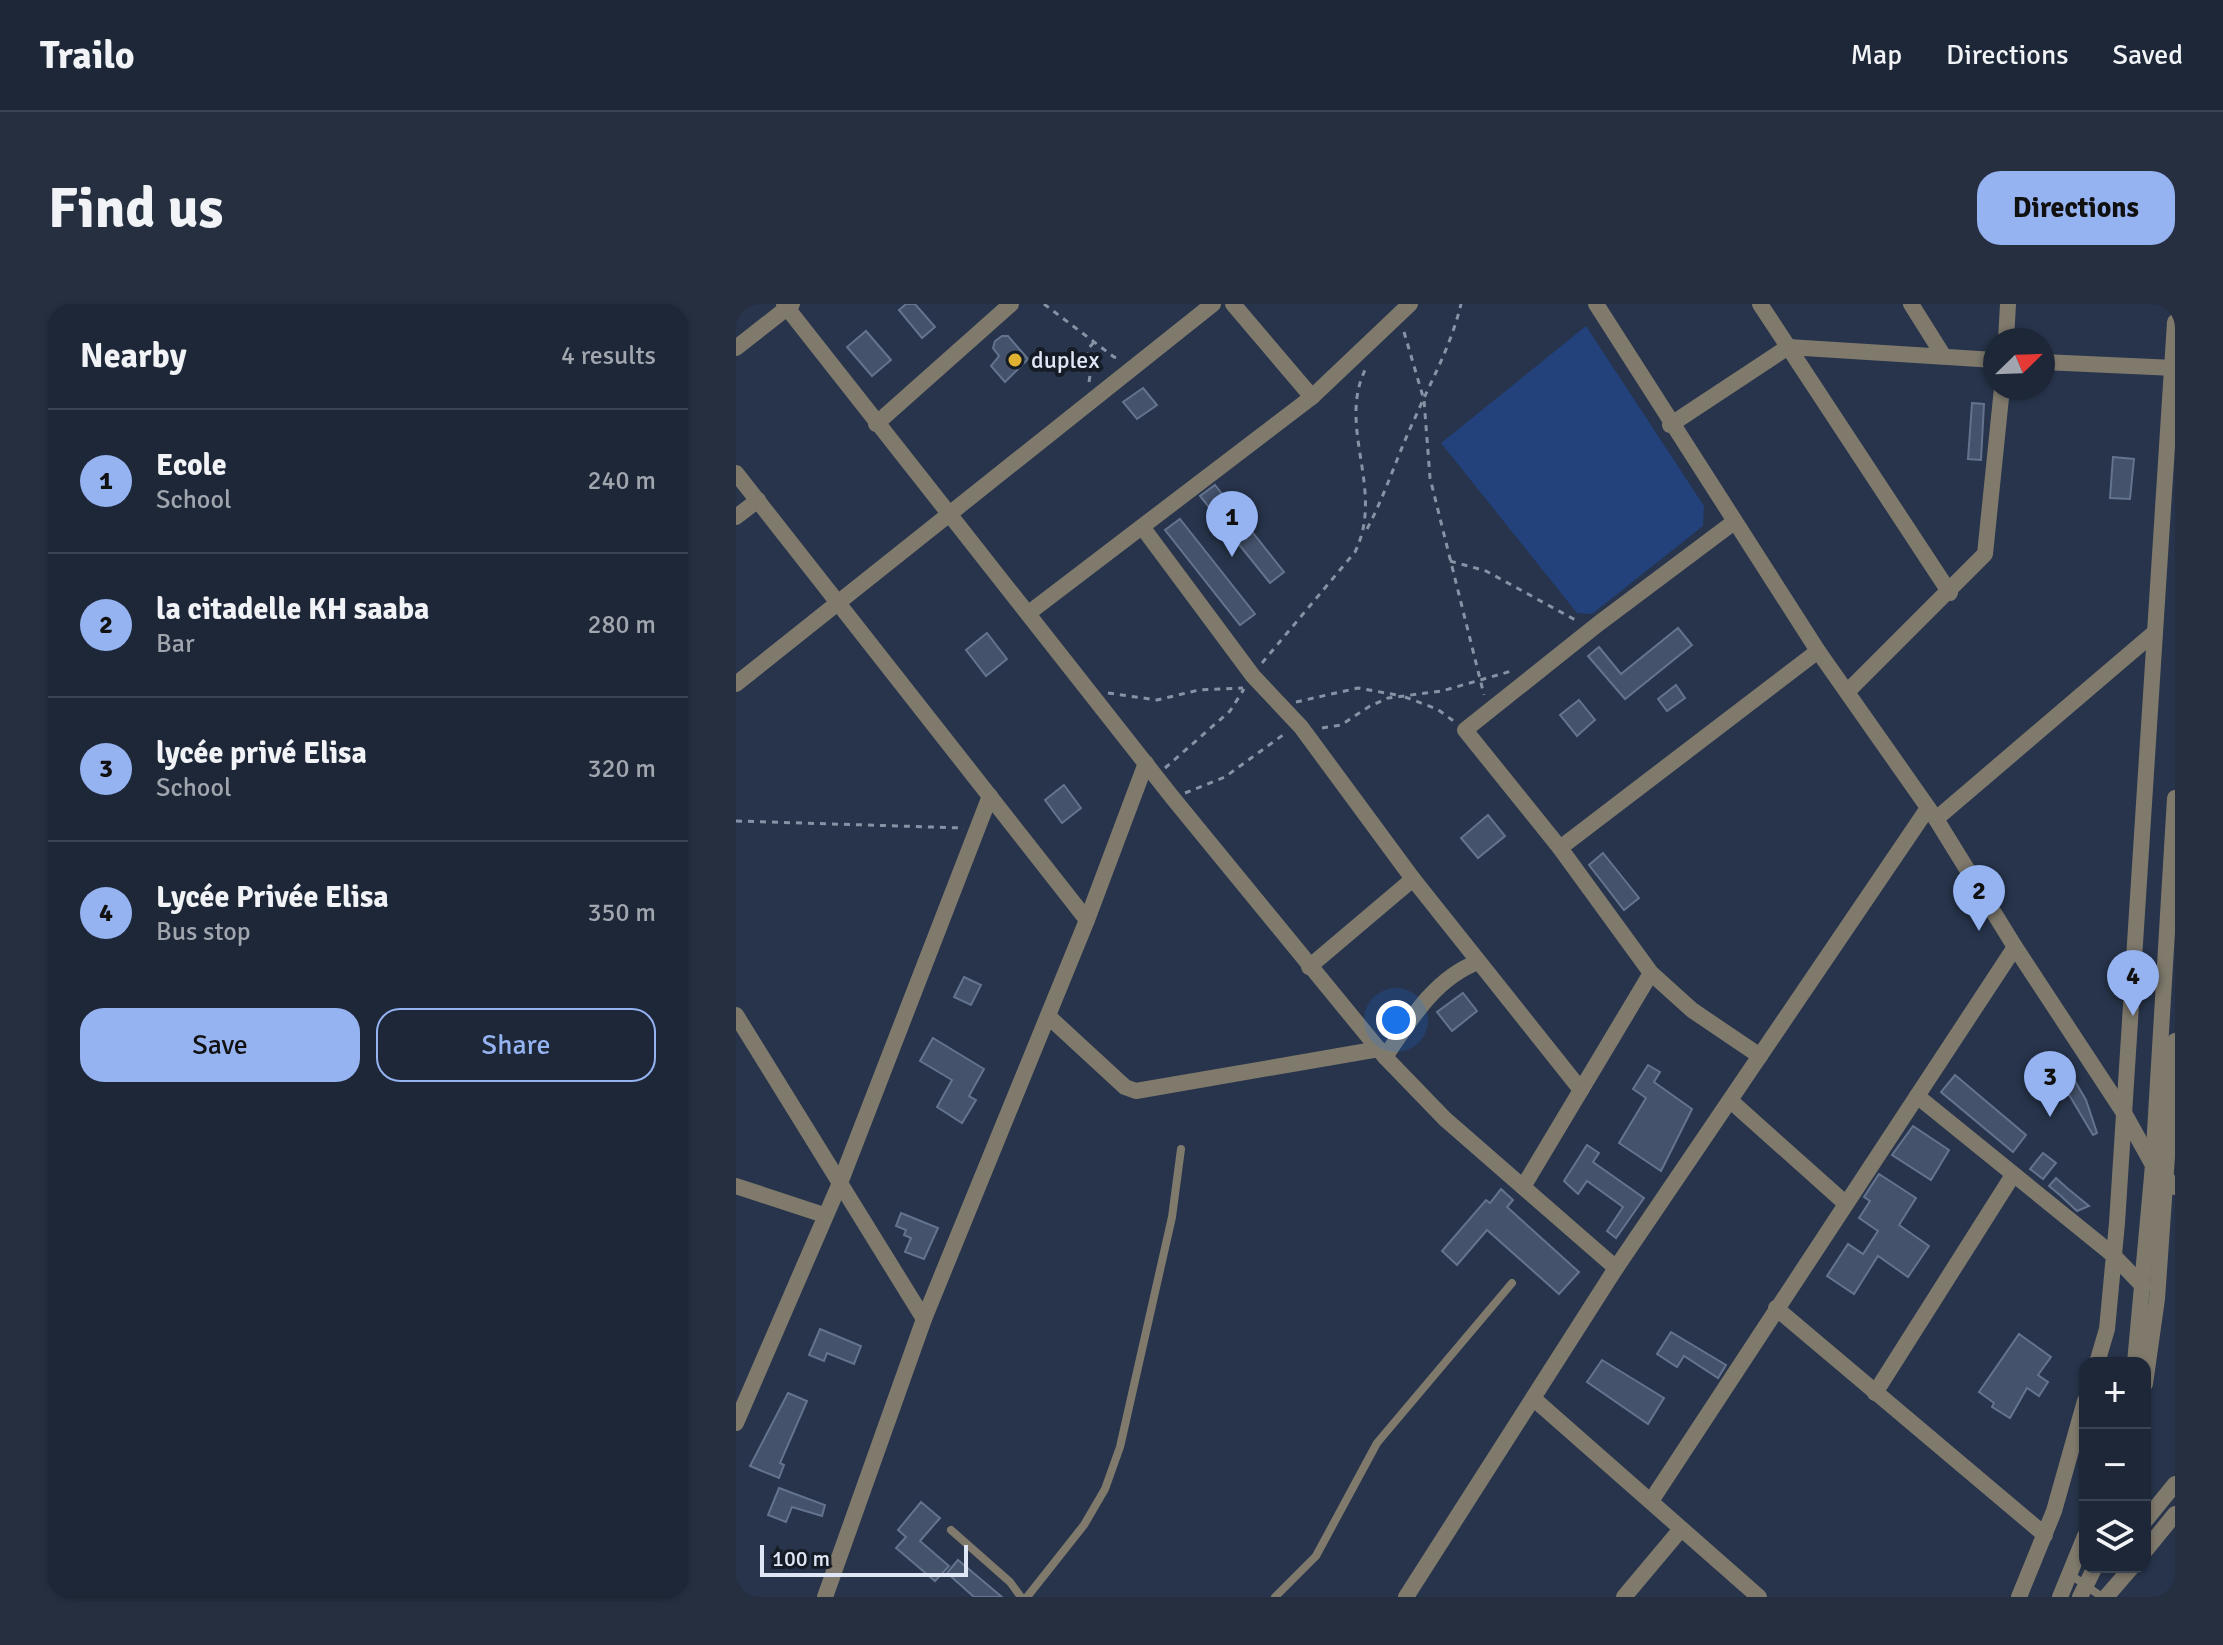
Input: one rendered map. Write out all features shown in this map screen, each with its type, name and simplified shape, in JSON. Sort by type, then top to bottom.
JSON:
[{"type":"street","points":[[876,424],[1011,304]]},
{"type":"street","points":[[736,684],[1213,304]]},
{"type":"street","points":[[1233,304],[1312,397]]},
{"type":"street","points":[[1596,304],[1670,425],[1818,651],[1932,814],[2124,1113],[2153,1165],[2171,1184]]},
{"type":"street","points":[[1760,304],[1950,593]]},
{"type":"street","points":[[1911,304],[1943,355]]},
{"type":"street","points":[[2007,328],[2008,304]]},
{"type":"street","points":[[736,348],[788,305],[876,424],[1030,612],[1172,797],[1382,1053],[1445,1119],[1616,1268]]},
{"type":"street","points":[[1030,612],[1312,397],[1403,308]]},
{"type":"street","points":[[2099,1357],[2107,1329],[2124,1113],[2175,322]]},
{"type":"street","points":[[1670,425],[1788,347],[1983,359]]},
{"type":"street","points":[[2055,363],[2174,368]]},
{"type":"street","points":[[1848,691],[1950,593],[1985,554],[2001,400]]},
{"type":"street","points":[[736,473],[1087,920]]},
{"type":"street","points":[[736,517],[758,500]]},
{"type":"street","points":[[1734,522],[1598,624],[1465,730],[1560,848],[1651,973],[1692,1010],[1760,1056]]},
{"type":"street","points":[[1143,528],[1253,676],[1301,727],[1413,879],[1581,1090]]},
{"type":"street","points":[[1406,1597],[1616,1268],[1732,1102],[1760,1056],[1932,814],[2155,632]]},
{"type":"street","points":[[1560,848],[1818,651]]},
{"type":"street","points":[[825,1597],[924,1319],[1151,769]]},
{"type":"street","points":[[736,1423],[840,1183],[990,796]]},
{"type":"street","points":[[2136,1357],[2153,1165],[2175,798]]},
{"type":"street","points":[[1309,967],[1413,879]]},
{"type":"street","points":[[1651,1501],[2015,947]]},
{"type":"street","points":[[1048,1016],[1125,1087],[1136,1091],[1382,1053],[1443,982],[1457,970],[1478,962]]},
{"type":"street","points":[[1523,1187],[1651,973]]},
{"type":"street","points":[[736,1015],[924,1319]]},
{"type":"street","points":[[2149,1357],[2171,1184],[2175,1041]]},
{"type":"street","points":[[1917,1096],[2112,1254],[2143,1286]]},
{"type":"street","points":[[1732,1102],[1845,1203]]},
{"type":"street","points":[[1875,1393],[2013,1175]]},
{"type":"street","points":[[736,1186],[824,1215]]},
{"type":"street","points":[[1776,1308],[2045,1535]]},
{"type":"street","points":[[1534,1399],[1759,1597]]},
{"type":"street","points":[[2019,1597],[2045,1535],[2079,1421]]},
{"type":"street","points":[[2151,1514],[2175,1484]]},
{"type":"street","points":[[2151,1544],[2175,1514]]},
{"type":"street","points":[[1624,1597],[1681,1529]]},
{"type":"street","points":[[2060,1597],[2079,1562]]},
{"type":"street","points":[[2104,1597],[2126,1573]]},
{"type":"lane","points":[[951,1530],[1024,1597],[1084,1525],[1105,1489],[1120,1447],[1172,1217],[1181,1149]]},
{"type":"lane","points":[[1275,1597],[1316,1556],[1377,1443],[1512,1283]]},
{"type":"lane","points":[[2071,1575],[2084,1590],[2104,1597]]},
{"type":"path","points":[[1044,304],[1114,357],[1138,363]]},
{"type":"path","points":[[1053,304],[1059,315]]},
{"type":"path","points":[[1151,769],[1230,711],[1253,676],[1355,552],[1389,487],[1439,371],[1461,304]]},
{"type":"path","points":[[1403,308],[1424,400],[1430,478],[1487,710]]},
{"type":"path","points":[[1087,391],[1091,369],[1088,349],[1095,341]]},
{"type":"path","points":[[1365,532],[1366,493],[1354,396],[1371,360]]},
{"type":"path","points":[[1450,561],[1486,571],[1566,618],[1598,624]]},
{"type":"path","points":[[1172,797],[1225,777],[1279,735],[1301,727],[1341,725],[1388,698],[1480,682],[1518,669]]},
{"type":"path","points":[[736,821],[944,830],[976,827]]},
{"type":"shaded area","points":[[1586,326],[1704,506],[1703,526],[1592,614],[1577,613],[1441,443]]},
{"type":"building","points":[[906,304],[915,304],[935,327],[922,338],[899,310]]},
{"type":"building","points":[[866,331],[891,360],[872,376],[847,347]]},
{"type":"building","name":"duplex","points":[[1008,336],[1028,359],[1005,382],[991,366],[999,356],[993,348],[995,341]]},
{"type":"building","points":[[1143,388],[1157,405],[1137,419],[1123,402]]},
{"type":"building","points":[[1972,403],[1984,404],[1981,460],[1968,459]]},
{"type":"building","points":[[2113,457],[2134,459],[2130,499],[2110,498]]},
{"type":"building","points":[[1215,485],[1284,572],[1270,583],[1200,496]]},
{"type":"building","points":[[1180,519],[1255,614],[1240,625],[1165,530]]},
{"type":"building","points":[[1678,628],[1692,645],[1625,699],[1588,656],[1599,647],[1621,674]]},
{"type":"building","points":[[987,633],[1007,659],[986,676],[966,650]]},
{"type":"building","points":[[1676,685],[1685,698],[1667,711],[1658,699]]},
{"type":"building","points":[[1579,700],[1595,720],[1577,736],[1560,715]]},
{"type":"building","points":[[1064,785],[1081,808],[1062,823],[1045,800]]},
{"type":"building","points":[[1488,815],[1505,836],[1478,858],[1461,838]]},
{"type":"building","points":[[1603,853],[1639,898],[1624,910],[1589,865]]},
{"type":"building","points":[[964,977],[981,985],[971,1005],[954,997]]},
{"type":"building","points":[[1463,993],[1477,1011],[1452,1031],[1437,1012]]},
{"type":"building","points":[[933,1038],[984,1069],[969,1096],[976,1100],[962,1123],[937,1107],[952,1080],[920,1061]]},
{"type":"building","points":[[1648,1065],[1660,1072],[1654,1082],[1692,1109],[1661,1171],[1619,1143],[1646,1098],[1633,1089]]},
{"type":"building","points":[[1955,1075],[2026,1135],[2013,1152],[1941,1092]]},
{"type":"building","points":[[2072,1076],[2086,1100],[2097,1133],[2093,1135],[2062,1083]]},
{"type":"building","points":[[1913,1126],[1949,1150],[1931,1180],[1892,1155]]},
{"type":"building","points":[[1587,1145],[1599,1153],[1593,1162],[1644,1198],[1616,1238],[1607,1231],[1623,1207],[1587,1181],[1578,1194],[1564,1181]]},
{"type":"building","points":[[2043,1153],[2056,1163],[2043,1179],[2030,1169]]},
{"type":"building","points":[[1879,1174],[1916,1198],[1899,1225],[1929,1246],[1908,1277],[1878,1256],[1854,1294],[1827,1276],[1848,1244],[1863,1254],[1878,1231],[1859,1218],[1870,1201],[1864,1197]]},
{"type":"building","points":[[2056,1178],[2089,1206],[2077,1211],[2049,1186]]},
{"type":"building","points":[[1501,1189],[1513,1200],[1507,1207],[1579,1272],[1559,1294],[1487,1230],[1457,1265],[1442,1251],[1486,1200],[1490,1203]]},
{"type":"building","points":[[901,1213],[938,1228],[924,1259],[905,1252],[911,1238],[904,1235],[906,1230],[896,1226]]},
{"type":"building","points":[[820,1329],[861,1346],[854,1364],[827,1353],[824,1361],[809,1355]]},
{"type":"building","points":[[1671,1332],[1726,1365],[1718,1378],[1684,1356],[1677,1367],[1657,1354]]},
{"type":"building","points":[[2019,1334],[2051,1357],[2038,1375],[2048,1382],[2039,1396],[2027,1388],[2010,1418],[1992,1407],[1994,1403],[1979,1392]]},
{"type":"building","points":[[1602,1360],[1664,1398],[1648,1424],[1587,1382]]},
{"type":"building","points":[[788,1393],[807,1401],[780,1463],[784,1465],[779,1478],[750,1466]]},
{"type":"building","points":[[779,1488],[825,1505],[822,1516],[792,1507],[786,1522],[768,1515]]},
{"type":"building","points":[[921,1502],[940,1518],[920,1541],[949,1566],[935,1581],[896,1548],[906,1537],[898,1530]]},
{"type":"building","points":[[958,1560],[1002,1597],[974,1597],[947,1573]]},
{"type":"place","name":"duplex","points":[[1015,360]]},
{"type":"place","name":"Ecole","points":[[1232,557]]},
{"type":"place","name":"la citadelle KH saaba","points":[[1979,931]]},
{"type":"place","name":"Lycée Privée Elisa","points":[[2133,1016]]},
{"type":"place","name":"lycée privé Elisa","points":[[2050,1117]]}]
